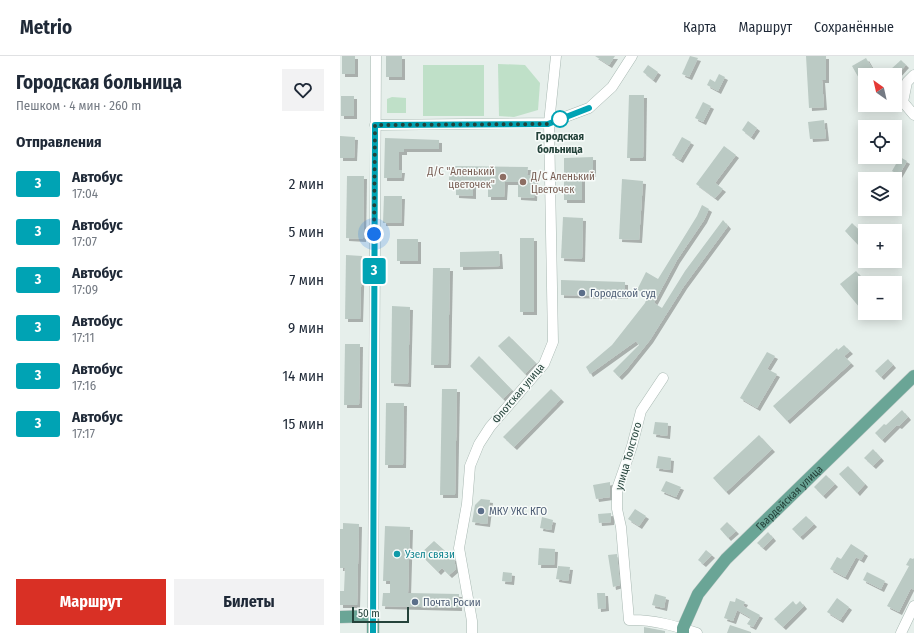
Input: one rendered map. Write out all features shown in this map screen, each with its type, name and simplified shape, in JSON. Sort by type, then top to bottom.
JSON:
[{"type":"main road","name":"Гвардейская улица","points":[[683,631],[698,594],[726,559],[914,376]]},
{"type":"main road","points":[[340,617],[373,616],[373,633]]},
{"type":"street","points":[[373,616],[376,56]]},
{"type":"street","name":"Флотская улица","points":[[472,633],[472,621],[459,548],[467,504],[470,466],[479,444],[490,427],[544,364],[553,342],[548,124],[556,56]]},
{"type":"street","points":[[375,125],[548,124],[589,108],[612,87],[632,56]]},
{"type":"street","points":[[914,75],[907,82],[903,102],[914,115]]},
{"type":"street","name":"улица Толстого","points":[[663,378],[641,411],[632,446],[617,489],[617,509],[621,528],[629,616],[683,631],[696,633]]},
{"type":"street","points":[[900,633],[914,606]]},
{"type":"green space","points":[[498,64],[525,65],[540,83],[538,110],[514,117],[499,116]]},
{"type":"green space","points":[[423,65],[484,65],[484,116],[423,116]]},
{"type":"green space","points":[[392,97],[406,98],[406,113],[387,113],[387,99]]},
{"type":"building","points":[[342,56],[355,56],[355,74],[342,74]]},
{"type":"building","points":[[386,56],[402,56],[402,77],[386,77]]},
{"type":"building","points":[[595,56],[615,56],[609,65]]},
{"type":"building","points":[[690,56],[698,58],[689,77],[682,74]]},
{"type":"building","points":[[806,56],[826,56],[826,80],[822,80],[824,107],[809,108]]},
{"type":"building","points":[[866,58],[872,68],[858,68],[858,77],[852,66]]},
{"type":"building","points":[[901,60],[906,65],[902,69],[902,68],[892,68]]},
{"type":"building","points":[[648,65],[658,72],[653,80],[643,72]]},
{"type":"building","points":[[719,74],[725,77],[718,91],[707,85],[710,79],[715,82]]},
{"type":"building","points":[[629,95],[644,95],[643,158],[627,158]]},
{"type":"building","points":[[341,96],[354,96],[354,116],[341,116]]},
{"type":"building","points":[[703,102],[711,106],[703,122],[695,118]]},
{"type":"building","points":[[824,120],[826,138],[810,139],[808,122]]},
{"type":"building","points":[[748,121],[757,128],[751,137],[742,130]]},
{"type":"building","points":[[340,136],[355,137],[354,158],[340,158]]},
{"type":"building","points":[[682,137],[691,142],[680,160],[672,155]]},
{"type":"building","points":[[385,138],[439,140],[439,149],[404,149],[404,152],[399,152],[399,170],[402,170],[401,178],[384,178]]},
{"type":"building","points":[[724,146],[736,155],[715,183],[723,189],[715,198],[696,184]]},
{"type":"building","points":[[593,157],[593,174],[582,174],[582,200],[564,200],[564,158]]},
{"type":"building","points":[[902,158],[907,161],[901,172],[892,171],[896,164],[902,164]]},
{"type":"building","name":"Д/С Аленький Цветочек","points":[[450,166],[528,167],[527,175],[535,175],[534,198],[518,197],[518,182],[505,182],[504,197],[488,197],[488,181],[473,181],[473,196],[456,195],[456,180],[449,180]]},
{"type":"building","points":[[347,176],[364,176],[363,239],[346,238]]},
{"type":"building","points":[[622,179],[643,181],[639,240],[619,239]]},
{"type":"building","points":[[384,196],[402,196],[401,223],[383,223]]},
{"type":"building","points":[[702,205],[709,209],[704,220],[677,260],[654,303],[662,308],[685,271],[723,220],[728,226],[684,286],[650,340],[626,370],[619,377],[613,371],[639,345],[636,341],[590,374],[586,367],[612,345],[645,303],[648,295],[637,290],[646,272],[658,279],[697,216]]},
{"type":"building","points":[[563,217],[583,218],[582,259],[561,258]]},
{"type":"building","points":[[852,223],[858,229],[858,245],[845,231]]},
{"type":"building","points":[[520,238],[534,238],[534,312],[520,312]]},
{"type":"building","points":[[397,239],[418,239],[418,261],[397,261]]},
{"type":"building","points":[[499,251],[500,266],[460,267],[460,252]]},
{"type":"building","points":[[346,255],[362,256],[360,319],[345,319]]},
{"type":"building","points":[[433,268],[450,268],[448,365],[431,365]]},
{"type":"building","points":[[856,271],[860,276],[858,276],[858,306],[840,284]]},
{"type":"building","points":[[561,280],[625,282],[625,296],[561,295]]},
{"type":"building","points":[[392,306],[410,307],[408,384],[391,383]]},
{"type":"building","points":[[509,336],[536,363],[525,374],[498,346]]},
{"type":"building","points":[[345,344],[360,344],[359,405],[344,405]]},
{"type":"building","points":[[844,345],[850,351],[844,356],[851,363],[787,421],[773,406],[837,348],[838,350]]},
{"type":"building","points":[[767,352],[775,356],[767,369],[777,374],[757,408],[740,398]]},
{"type":"building","points":[[479,356],[512,390],[503,399],[470,366]]},
{"type":"building","points":[[888,359],[893,365],[881,377],[875,371]]},
{"type":"building","points":[[442,389],[457,389],[455,495],[440,495]]},
{"type":"building","points":[[551,389],[561,399],[514,447],[503,437]]},
{"type":"building","points":[[386,403],[404,403],[403,465],[385,465]]},
{"type":"building","points":[[902,410],[908,417],[899,426],[897,425],[882,440],[875,433]]},
{"type":"building","points":[[655,422],[668,423],[667,436],[653,434]]},
{"type":"building","points":[[759,435],[772,449],[726,492],[713,478]]},
{"type":"building","points":[[873,449],[881,458],[873,466],[864,458]]},
{"type":"building","points":[[658,456],[671,458],[670,470],[656,468]]},
{"type":"building","points":[[848,466],[865,484],[857,493],[839,474]]},
{"type":"building","points":[[826,475],[835,484],[823,496],[814,487]]},
{"type":"building","points":[[666,481],[681,487],[676,497],[661,491]]},
{"type":"building","points":[[610,482],[610,497],[596,499],[593,485]]},
{"type":"building","points":[[481,499],[490,500],[487,524],[472,522],[475,505]]},
{"type":"building","points":[[635,509],[646,516],[639,526],[628,519]]},
{"type":"building","points":[[611,513],[611,522],[599,523],[598,514]]},
{"type":"building","points":[[806,516],[814,524],[800,537],[792,529]]},
{"type":"building","points":[[542,517],[553,520],[551,530],[540,528]]},
{"type":"building","points":[[727,522],[736,531],[728,538],[720,529]]},
{"type":"building","points":[[343,523],[359,524],[357,605],[340,605],[340,591],[344,591],[345,568],[340,568],[340,529],[343,529]]},
{"type":"building","name":"Узел связи","points":[[385,526],[410,527],[408,593],[459,594],[459,608],[382,606],[383,593],[390,593],[390,581],[383,581]]},
{"type":"building","points":[[768,532],[773,538],[763,548],[757,543]]},
{"type":"building","points":[[434,541],[454,559],[456,569],[449,575],[442,568],[438,572],[420,554]]},
{"type":"building","points":[[851,544],[865,553],[861,560],[856,557],[845,577],[830,569],[837,557],[841,559]]},
{"type":"building","points":[[539,548],[555,549],[554,565],[538,565]]},
{"type":"building","points":[[706,550],[712,555],[703,564],[698,560]]},
{"type":"building","points":[[617,554],[620,585],[613,587],[608,555]]},
{"type":"building","points":[[910,558],[914,558],[914,590],[911,588],[899,612],[887,606],[909,566],[906,565]]},
{"type":"building","points":[[558,566],[570,567],[568,581],[556,579]]},
{"type":"building","points":[[503,572],[512,573],[511,582],[502,581]]},
{"type":"building","points":[[867,572],[885,581],[881,589],[863,580]]},
{"type":"building","points":[[597,593],[605,593],[606,608],[598,609]]},
{"type":"building","points":[[655,594],[666,597],[664,608],[652,605]]},
{"type":"building","points":[[736,598],[745,602],[743,606],[760,615],[753,627],[747,624],[751,618],[737,610],[733,621],[724,618],[730,601],[735,602]]},
{"type":"building","points":[[837,598],[849,607],[840,620],[827,612]]},
{"type":"building","points":[[793,601],[796,605],[800,601],[804,606],[783,627],[774,619]]},
{"type":"building","points":[[730,625],[751,632],[751,633],[727,633]]},
{"type":"building","points":[[644,627],[665,631],[665,633],[644,633]]},
{"type":"bus line","name":"3","points":[[373,633],[375,125],[548,124],[589,108]]},
{"type":"place","name":"Городская больница","points":[[560,119]]},
{"type":"place","name":"Д/С \"Аленький цветочек\"","points":[[503,177]]},
{"type":"place","name":"Д/С Аленький Цветочек","points":[[523,182]]},
{"type":"place","name":"Городской суд","points":[[582,293]]},
{"type":"place","name":"МКУ УКС КГО","points":[[481,511]]},
{"type":"place","name":"Узел связи","points":[[397,554]]},
{"type":"place","name":"Почта Росии","points":[[415,602]]},
{"type":"route","points":[[374,234],[375,125],[548,124],[562,118],[560,119]]}]
